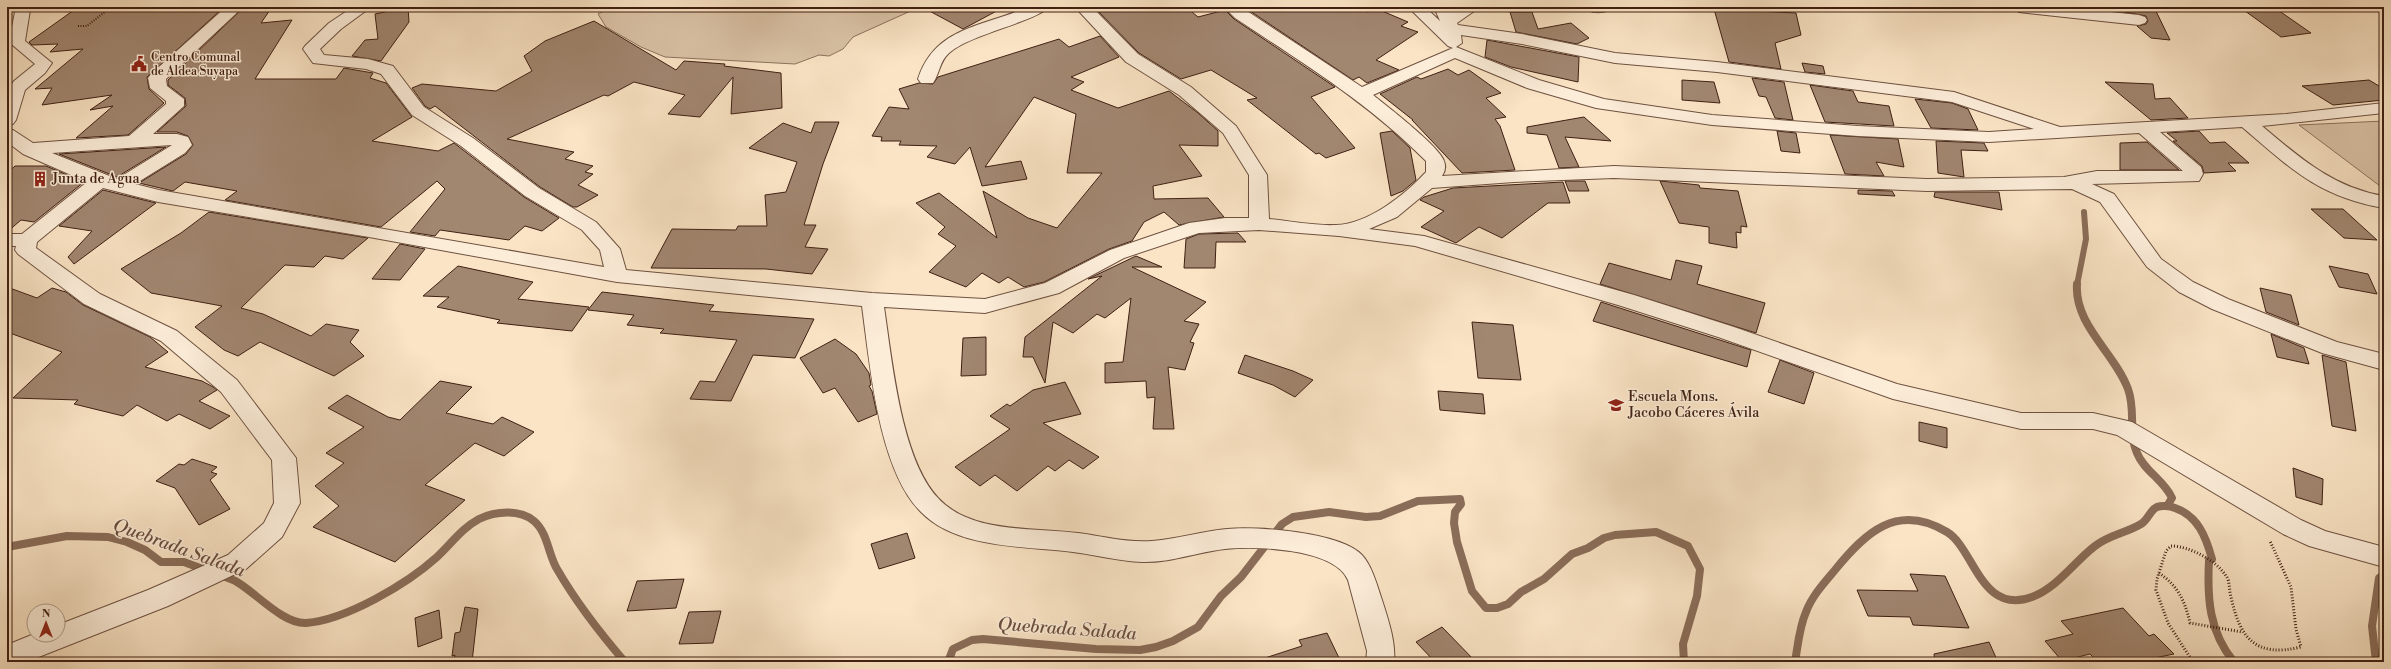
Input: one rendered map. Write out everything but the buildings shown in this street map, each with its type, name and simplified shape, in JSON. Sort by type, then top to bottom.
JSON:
[{"type":"street","points":[[134,141],[175,106],[175,99],[159,88],[157,78],[235,7]]},
{"type":"street","points":[[363,7],[335,26],[311,49],[319,58],[368,64],[387,70],[418,111],[467,142],[532,192],[589,226],[610,249],[617,276]]},
{"type":"street","points":[[927,79],[933,61],[958,39],[1040,7]]},
{"type":"street","points":[[1083,7],[1132,58],[1185,91],[1230,130],[1258,175],[1258,224]]},
{"type":"street","points":[[1232,7],[1241,15],[1361,94],[1401,126],[1432,155],[1436,166],[1435,173],[1426,183],[1390,213],[1363,224],[1337,231]]},
{"type":"street","points":[[1416,7],[1452,36],[1533,84],[1602,104],[1720,121],[1858,131],[1989,137],[2286,119],[2384,108]]},
{"type":"street","points":[[1442,7],[1452,36]]},
{"type":"street","points":[[1361,94],[1452,36],[1472,7]]},
{"type":"street","points":[[1592,7],[1604,7]]},
{"type":"street","points":[[2019,7],[2139,20]]},
{"type":"street","points":[[7,120],[10,105],[19,86],[36,74],[44,63],[17,42],[20,9]]},
{"type":"street","points":[[1452,36],[1522,40],[1615,58],[1717,67],[1954,97],[1975,95],[1996,110],[2061,132]]},
{"type":"street","points":[[1996,110],[2009,136]]},
{"type":"street","points":[[2246,121],[2308,174],[2340,192],[2384,202]]},
{"type":"street","points":[[1426,183],[1514,176],[1614,172],[1927,185],[2069,182],[2097,177],[2192,177],[2194,174],[2184,162],[2143,127]]},
{"type":"street","points":[[7,134],[30,150],[110,183],[158,196],[369,231],[617,276],[872,300],[984,306],[1052,288],[1117,254],[1178,232],[1211,225],[1258,224],[1417,240],[1626,300],[1719,330],[1900,393],[2021,421],[2094,421],[2124,428],[2147,440],[2292,527],[2318,539],[2384,557]]},
{"type":"street","points":[[7,657],[158,598],[237,562],[273,530],[287,503],[284,458],[229,386],[169,336],[92,299],[25,250],[17,240],[110,183],[183,145],[182,141],[178,139],[134,141],[30,150]]},
{"type":"street","points":[[2069,182],[2081,185],[2108,198],[2154,262],[2186,287],[2234,309],[2330,348],[2384,362]]},
{"type":"street","points":[[872,300],[892,421],[911,476],[930,505],[951,519],[974,529],[1005,536],[1142,552],[1159,552],[1226,539],[1256,539],[1312,545],[1338,552],[1352,562],[1363,586],[1383,658]]},
{"type":"path","points":[[94,7],[112,7]]},
{"type":"path","points":[[78,26],[87,26],[112,7]]},
{"type":"path","points":[[2159,573],[2170,579],[2184,596],[2190,623],[2242,632],[2264,648],[2285,651],[2302,647],[2296,629],[2291,588],[2267,536]]},
{"type":"path","points":[[2193,662],[2182,648],[2164,612],[2156,590],[2159,573],[2166,551],[2171,546],[2195,550],[2210,560],[2227,576],[2228,591],[2242,632]]},
{"type":"shaded area","points":[[611,7],[863,7],[875,9],[908,7],[915,9],[853,37],[843,49],[829,56],[819,55],[795,64],[665,57],[641,47],[606,27],[598,14]]},
{"type":"shaded area","points":[[2384,121],[2384,189],[2299,125]]},
{"type":"waterway","points":[[2077,285],[2086,239],[2084,212]]},
{"type":"waterway","points":[[2077,285],[2078,299],[2088,326],[2114,363],[2128,389],[2132,405],[2134,445],[2144,465],[2164,486],[2172,498],[2167,506]]},
{"type":"waterway","name":"Quebrada Salada","points":[[948,662],[953,649],[972,640],[983,639],[1096,649],[1140,650],[1156,647],[1173,641],[1198,627],[1221,596],[1241,577],[1282,524],[1293,517],[1329,512],[1366,517],[1380,516],[1418,501],[1460,499],[1461,504],[1455,512],[1454,523],[1457,542],[1472,591],[1486,608],[1497,608],[1508,604],[1521,592],[1544,579],[1572,554],[1588,548],[1604,538],[1615,535],[1656,532],[1688,546],[1700,569],[1697,596],[1683,644],[1684,662]]},
{"type":"waterway","name":"Quebrada Salada","points":[[1795,662],[1802,624],[1815,595],[1858,544],[1870,534],[1884,526],[1898,521],[1913,520],[1929,524],[1947,532],[1956,540],[1980,578],[1990,589],[2001,597],[2015,600],[2032,597],[2041,593],[2058,581],[2087,552],[2100,542],[2141,524],[2155,508],[2159,506],[2167,506]]},
{"type":"waterway","name":"Quebrada Salada","points":[[2167,506],[2175,508],[2190,516],[2204,535],[2212,559],[2209,560],[2208,574],[2211,614],[2219,639],[2234,662]]},
{"type":"waterway","name":"Quebrada Salada","points":[[220,575],[237,582],[288,619],[306,623],[322,620],[357,608],[393,589],[437,557],[462,532],[479,519],[492,514],[507,512],[522,514],[534,521],[539,526],[554,563],[564,581],[606,640],[625,662]]},
{"type":"waterway","name":"Quebrada Salada","points":[[7,547],[67,536],[108,537],[127,542],[145,550],[161,562],[184,562],[208,571]]},
{"type":"waterway","name":"Quebrada Salada","points":[[2376,662],[2372,626],[2379,578],[2384,575]]},
{"type":"place","name":"Centro Comunal de Aldea Suyapa","points":[[139,64]]},
{"type":"place","name":"Junta de Agua","points":[[40,179]]},
{"type":"place","name":"Escuela Mons. Jacobo Cáceres Ávila","points":[[1616,405]]}]
